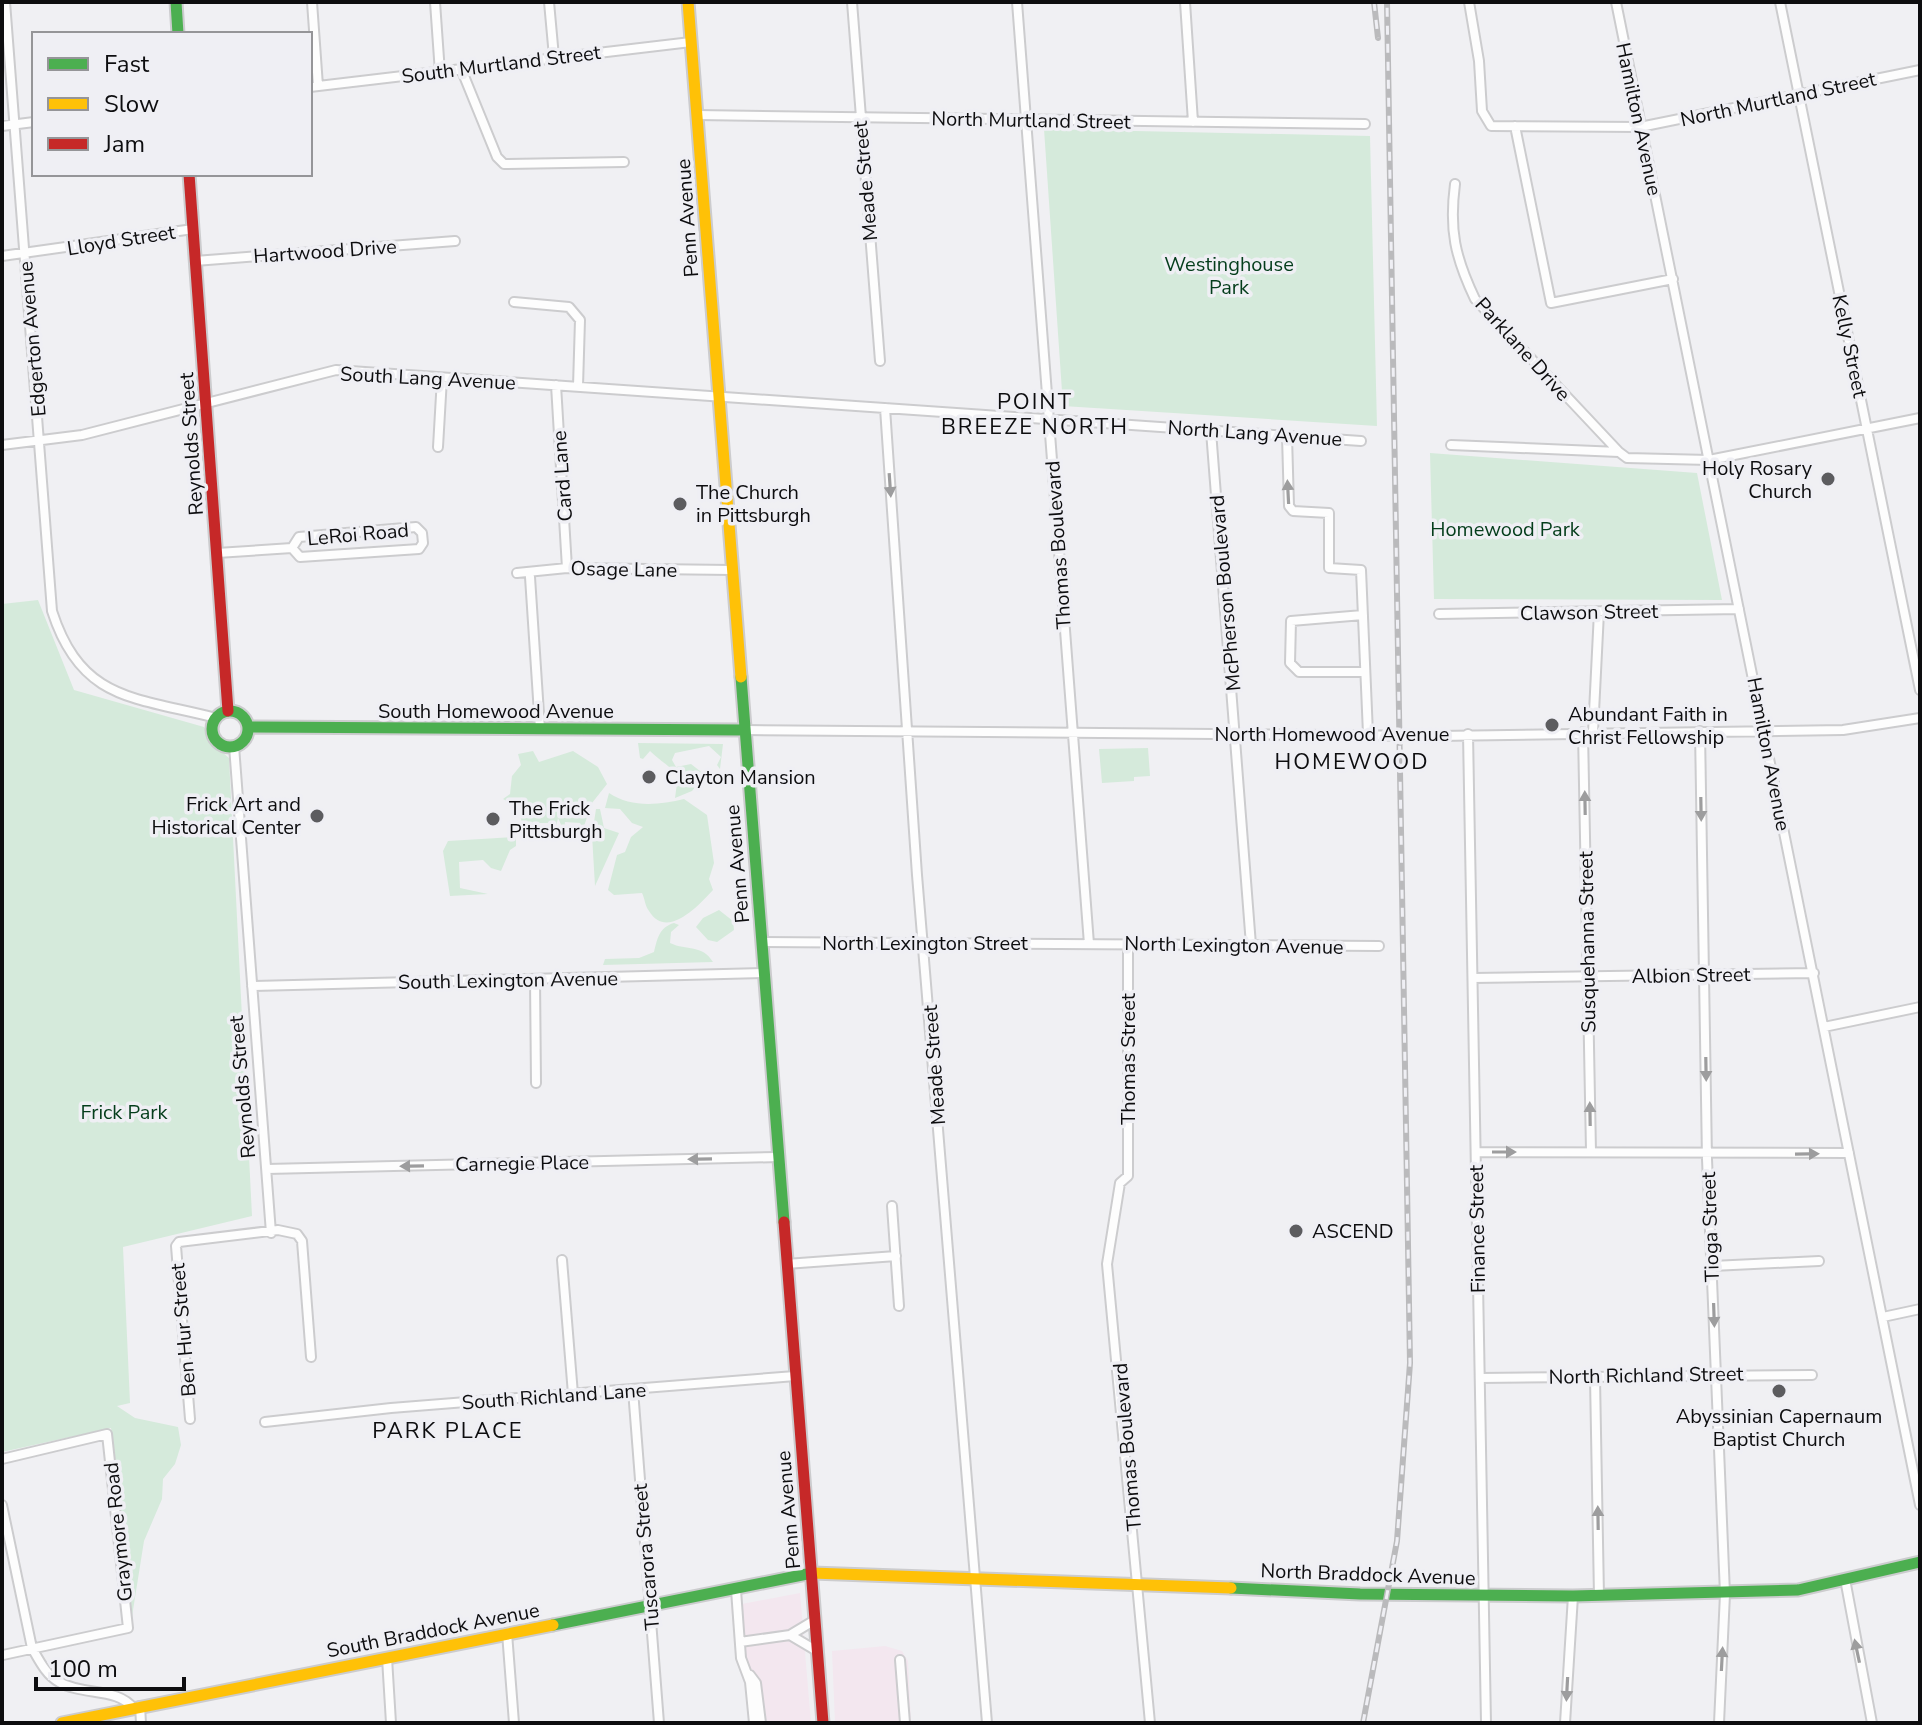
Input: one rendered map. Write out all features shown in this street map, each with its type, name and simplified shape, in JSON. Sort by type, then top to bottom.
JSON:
[{"type":"main road","points":[[176,2],[178,32]]},
{"type":"main road","name":"Penn Avenue","points":[[688,2],[823,1723]]},
{"type":"main road","name":"Reynolds Street","points":[[189,176],[228,711]]},
{"type":"main road","points":[[228,711],[240,714],[248,727],[243,742],[234,746],[223,745],[215,738],[216,718],[228,711]]},
{"type":"main road","name":"South Homewood Avenue","points":[[248,727],[744,730]]},
{"type":"main road","name":"North Braddock Avenue","points":[[812,1573],[1140,1583],[1360,1594],[1599,1596],[1798,1590],[1920,1562]]},
{"type":"main road","name":"South Braddock Avenue","points":[[62,1723],[812,1573]]},
{"type":"street","name":"Edgerton Avenue","points":[[5,2],[52,611],[61,636],[81,670],[101,686],[216,718]]},
{"type":"street","points":[[312,2],[314,86]]},
{"type":"street","points":[[435,2],[440,73]]},
{"type":"street","points":[[549,2],[554,57]]},
{"type":"street","name":"Meade Street","points":[[852,2],[880,361]]},
{"type":"street","name":"Thomas Boulevard","points":[[1017,2],[1089,944]]},
{"type":"street","points":[[1185,2],[1193,122]]},
{"type":"street","name":"North Murtland Street","points":[[1469,2],[1479,61],[1482,111],[1491,126],[1640,127],[1920,70]]},
{"type":"street","name":"Hamilton Avenue","points":[[1616,2],[1920,1505]]},
{"type":"street","name":"Kelly Street","points":[[1780,2],[1920,690]]},
{"type":"street","name":"South Murtland Street","points":[[314,86],[691,42]]},
{"type":"street","points":[[462,71],[497,157],[504,164],[624,162]]},
{"type":"street","name":"North Murtland Street","points":[[697,115],[1365,124]]},
{"type":"street","points":[[2,126],[32,122]]},
{"type":"street","points":[[1515,126],[1551,303],[1673,279]]},
{"type":"street","name":"Parklane Drive","points":[[1455,184],[1450,222],[1461,269],[1475,299],[1619,452]]},
{"type":"street","name":"Lloyd Street","points":[[2,256],[193,229]]},
{"type":"street","name":"Hartwood Drive","points":[[195,261],[455,241]]},
{"type":"street","points":[[514,302],[569,307],[580,320],[578,386]]},
{"type":"street","name":"South Lang Avenue","points":[[2,445],[82,435],[336,370],[718,396]]},
{"type":"street","points":[[438,447],[442,378]]},
{"type":"street","name":"Card Lane","points":[[556,385],[567,568]]},
{"type":"street","name":"North Lang Avenue","points":[[718,396],[1361,441]]},
{"type":"street","name":"Meade Street","points":[[885,408],[907,731],[987,1723]]},
{"type":"street","points":[[1451,445],[1619,452],[1627,458],[1709,460],[1920,418]]},
{"type":"street","name":"McPherson Boulevard","points":[[1211,431],[1251,945]]},
{"type":"street","points":[[1287,436],[1289,506],[1293,511],[1329,513],[1329,568],[1361,570],[1368,734]]},
{"type":"street","name":"LeRoi Road","points":[[416,527],[422,533],[423,543],[419,549],[300,557],[292,548],[299,537],[416,527]]},
{"type":"street","name":"LeRoi Road","points":[[217,553],[292,548]]},
{"type":"street","name":"Osage Lane","points":[[517,573],[567,568],[732,570]]},
{"type":"street","points":[[530,577],[540,729]]},
{"type":"street","name":"Clawson Street","points":[[1439,614],[1739,609]]},
{"type":"street","name":"Susquehanna Street","points":[[1591,1151],[1588,732],[1599,612]]},
{"type":"street","points":[[1363,615],[1291,621],[1290,663],[1294,671],[1299,672],[1365,672]]},
{"type":"street","name":"North Homewood Avenue","points":[[744,730],[1468,734],[1843,730],[1920,718]]},
{"type":"street","name":"Tioga Street","points":[[1700,731],[1707,1153],[1725,1594],[1719,1723]]},
{"type":"street","name":"Finance Street","points":[[1468,734],[1486,1723]]},
{"type":"street","name":"Reynolds Street","points":[[234,746],[271,1233]]},
{"type":"street","name":"North Lexington Street","points":[[761,942],[1089,944]]},
{"type":"street","name":"Thomas Street","points":[[1128,943],[1128,1176]]},
{"type":"street","name":"North Lexington Avenue","points":[[1089,944],[1379,946]]},
{"type":"street","name":"South Lexington Avenue","points":[[252,986],[763,973]]},
{"type":"street","name":"Albion Street","points":[[1473,978],[1814,973]]},
{"type":"street","points":[[535,979],[536,1083]]},
{"type":"street","points":[[1824,1027],[1920,1007]]},
{"type":"street","points":[[1476,1152],[1849,1153]]},
{"type":"street","name":"Carnegie Place","points":[[267,1169],[778,1157]]},
{"type":"street","name":"Thomas Boulevard","points":[[1128,1176],[1120,1183],[1107,1264],[1140,1583],[1150,1723]]},
{"type":"street","points":[[892,1206],[899,1306]]},
{"type":"street","points":[[271,1233],[290,1231],[302,1241],[311,1357]]},
{"type":"street","name":"Ben Hur Street","points":[[190,1419],[176,1246],[179,1242],[271,1233]]},
{"type":"street","points":[[786,1264],[896,1256]]},
{"type":"street","points":[[562,1260],[573,1394]]},
{"type":"street","points":[[1712,1266],[1819,1261]]},
{"type":"street","points":[[1883,1317],[1920,1309]]},
{"type":"street","name":"North Richland Street","points":[[1480,1378],[1812,1375]]},
{"type":"street","name":"South Richland Lane","points":[[265,1422],[391,1408],[795,1376]]},
{"type":"street","points":[[1595,1378],[1599,1596]]},
{"type":"street","name":"Tuscarora Street","points":[[633,1390],[659,1723]]},
{"type":"street","name":"Graymore Road","points":[[2,1459],[107,1434],[128,1628],[3,1655]]},
{"type":"street","points":[[2,1505],[32,1648],[57,1681],[75,1689],[120,1696],[137,1708],[141,1723]]},
{"type":"street","points":[[1845,1579],[1872,1723]]},
{"type":"street","points":[[736,1590],[740,1642],[744,1668],[750,1682],[754,1723]]},
{"type":"street","points":[[1565,1723],[1573,1596]]},
{"type":"street","points":[[740,1642],[790,1635],[815,1620]]},
{"type":"street","points":[[507,1633],[514,1723]]},
{"type":"street","points":[[790,1635],[817,1651]]},
{"type":"street","points":[[387,1658],[391,1723]]},
{"type":"street","points":[[900,1660],[905,1723]]},
{"type":"street","points":[[744,1668],[756,1683],[761,1723]]},
{"type":"shaded area","points":[[800,1593],[811,1723],[749,1723],[745,1679],[737,1661],[731,1606]]},
{"type":"shaded area","points":[[885,1646],[902,1651],[908,1661],[911,1723],[835,1723],[832,1651]]},
{"type":"green space","name":"Westinghouse Park","points":[[1044,129],[1370,136],[1377,426],[1063,406]]},
{"type":"green space","name":"Homewood Park","points":[[1430,453],[1697,473],[1722,600],[1434,599]]},
{"type":"green space","name":"Frick Park","points":[[38,600],[74,690],[204,727],[213,744],[229,758],[252,1216],[123,1247],[130,1403],[117,1406],[135,1418],[178,1427],[181,1445],[175,1464],[163,1479],[162,1499],[144,1541],[130,1629],[111,1428],[2,1452],[2,604]]},
{"type":"green space","points":[[638,743],[723,744],[720,769],[717,765],[721,757],[709,746],[675,753],[672,760],[676,767],[691,764],[705,775],[692,791],[675,798],[678,776],[650,751],[643,759],[640,758]]},
{"type":"green space","points":[[1148,748],[1150,776],[1134,777],[1134,781],[1102,783],[1099,749]]},
{"type":"green space","points":[[533,751],[539,762],[573,751],[598,767],[607,784],[592,803],[583,829],[580,823],[565,822],[564,831],[558,818],[555,831],[553,823],[537,823],[536,832],[524,831],[518,807],[503,799],[510,794],[512,776],[521,765],[518,754]]},
{"type":"green space","points":[[609,793],[626,801],[645,804],[684,799],[707,815],[714,863],[709,879],[713,890],[683,917],[665,922],[656,919],[642,893],[614,895],[608,890],[617,855],[625,852],[631,837],[643,827],[632,823],[620,809],[605,808]]},
{"type":"green space","points":[[596,809],[600,809],[604,828],[619,833],[595,886],[592,835]]},
{"type":"green space","points":[[516,837],[516,846],[510,850],[501,871],[491,868],[483,860],[459,862],[460,888],[488,894],[450,896],[443,851],[448,841]]},
{"type":"green space","points":[[719,910],[733,921],[734,930],[717,942],[708,940],[696,927],[703,918]]},
{"type":"green space","points":[[674,923],[679,925],[671,932],[670,943],[699,950],[713,962],[603,965],[605,959],[639,958],[654,952],[662,931]]},
{"type":"railway","points":[[1374,2],[1378,38]]},
{"type":"railway","points":[[1363,1723],[1397,1541],[1410,1363],[1387,2]]},
{"type":"traffic: fast","points":[[176,2],[178,32]]},
{"type":"traffic: fast","points":[[741,677],[784,1222]]},
{"type":"traffic: fast","points":[[230,711],[242,717],[248,729],[242,741],[230,747],[218,741],[212,729],[218,717],[230,711]]},
{"type":"traffic: fast","points":[[248,727],[744,730]]},
{"type":"traffic: fast","points":[[1231,1588],[1360,1594],[1573,1596],[1798,1590],[1920,1562]]},
{"type":"traffic: fast","points":[[553,1625],[812,1573]]},
{"type":"traffic: slow","points":[[688,2],[741,677]]},
{"type":"traffic: slow","points":[[812,1573],[1231,1588]]},
{"type":"traffic: slow","points":[[62,1723],[553,1625]]},
{"type":"traffic: jam","points":[[189,176],[228,711]]},
{"type":"traffic: jam","points":[[784,1222],[823,1723]]},
{"type":"place","name":"Holy Rosary Church","points":[[1828,479]]},
{"type":"place","name":"The Church in Pittsburgh","points":[[680,504]]},
{"type":"place","name":"Abundant Faith in Christ Fellowship","points":[[1552,725]]},
{"type":"place","name":"Clayton Mansion","points":[[649,777]]},
{"type":"place","name":"Frick Art and Historical Center","points":[[317,816]]},
{"type":"place","name":"The Frick Pittsburgh","points":[[493,819]]},
{"type":"place","name":"ASCEND","points":[[1296,1231]]},
{"type":"place","name":"Abyssinian Capernaum Baptist Church","points":[[1779,1391]]},
{"type":"district","name":"POINT BREEZE NORTH","points":[[1035,414]]},
{"type":"district","name":"HOMEWOOD","points":[[1352,761]]},
{"type":"district","name":"PARK PLACE","points":[[448,1430]]}]
